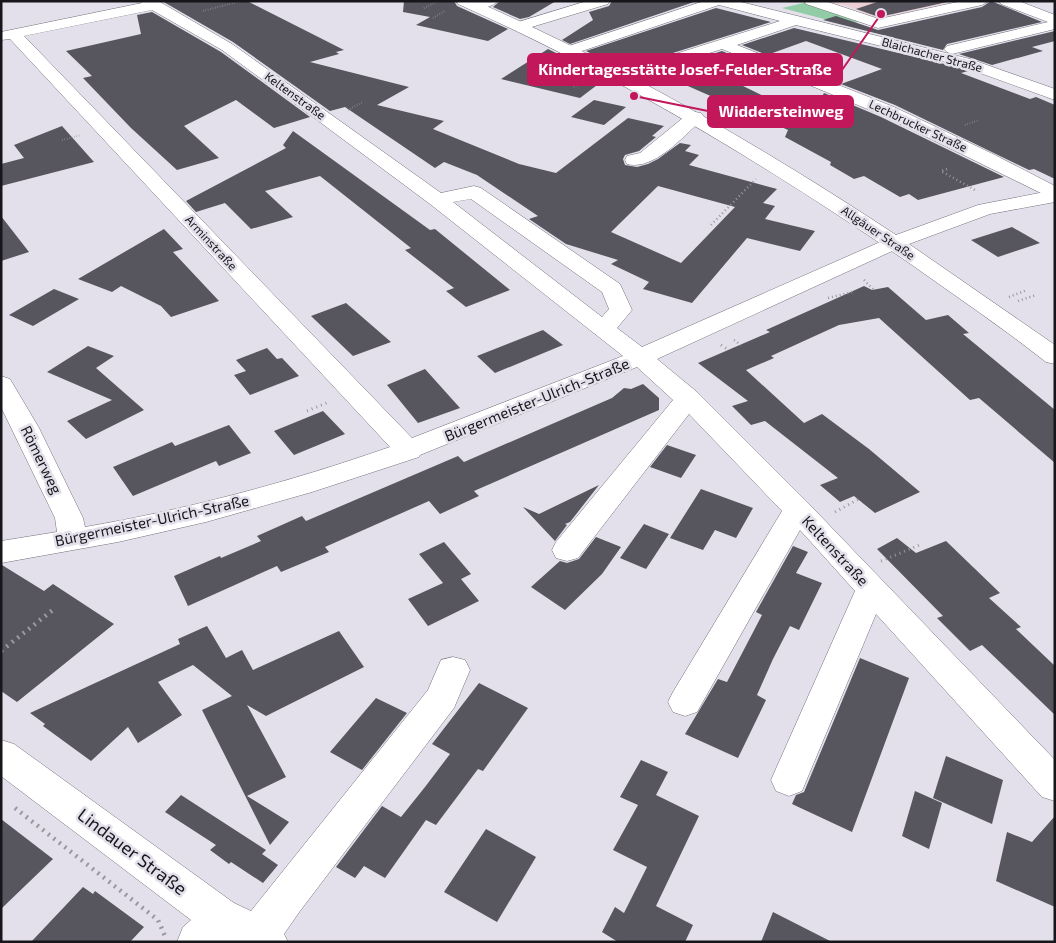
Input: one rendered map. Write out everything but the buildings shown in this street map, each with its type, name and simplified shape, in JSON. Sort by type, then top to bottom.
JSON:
[{"type":"street","points":[[469,4],[491,1]]},
{"type":"street","points":[[520,26],[603,1]]},
{"type":"street","points":[[568,51],[719,1]]},
{"type":"street","name":"Blaichacher Straße","points":[[719,1],[964,62],[1055,95]]},
{"type":"street","points":[[812,1],[878,24],[982,1]]},
{"type":"street","points":[[1006,1],[1055,20]]},
{"type":"street","name":"Keltenstraße","points":[[151,3],[235,53],[437,200],[642,358],[688,398],[797,509],[1055,785]]},
{"type":"street","points":[[8,35],[151,3]]},
{"type":"street","name":"Allgäuer Straße","points":[[469,4],[520,26],[621,76],[695,117],[778,167],[894,243],[1055,357]]},
{"type":"street","points":[[621,76],[796,20]]},
{"type":"street","points":[[952,50],[1055,26]]},
{"type":"street","name":"Arminstraße","points":[[8,35],[409,451]]},
{"type":"street","name":"Lechbrucker Straße","points":[[722,44],[888,111],[987,158],[1055,195]]},
{"type":"street","points":[[634,160],[646,158],[695,117]]},
{"type":"street","points":[[437,200],[474,192],[594,276],[612,290],[621,310],[604,328]]},
{"type":"street","name":"Bürgermeister-Ulrich-Straße","points":[[1,552],[235,505],[409,451],[642,358],[894,243],[966,215],[1001,205],[1055,195]]},
{"type":"street","name":"Römerweg","points":[[1,384],[26,428],[68,518],[73,539]]},
{"type":"street","points":[[567,550],[688,398]]},
{"type":"street","points":[[685,702],[797,509]]},
{"type":"street","points":[[789,780],[863,581]]},
{"type":"street","points":[[262,939],[286,896],[442,698],[453,670]]},
{"type":"street","name":"Lindauer Straße","points":[[1,755],[209,929],[262,939]]},
{"type":"path","points":[[177,17],[241,1]]},
{"type":"path","points":[[424,8],[438,1]]},
{"type":"path","points":[[432,18],[448,9]]},
{"type":"path","points":[[711,225],[760,174],[778,167]]},
{"type":"path","points":[[947,169],[941,171],[1001,205]]},
{"type":"path","points":[[863,581],[922,544]]},
{"type":"path","points":[[1,651],[54,609]]},
{"type":"path","points":[[9,802],[158,920],[165,936],[171,942]]},
{"type":"shaded area","points":[[956,1],[878,18],[841,4],[834,6],[827,2]]},
{"type":"green space","points":[[808,2],[862,21],[847,25],[782,8]]},
{"type":"place","name":"Kindertagesstätte Josef-Felder-Straße","points":[[881,14]]},
{"type":"place","name":"Widdersteinweg","points":[[634,96]]}]
